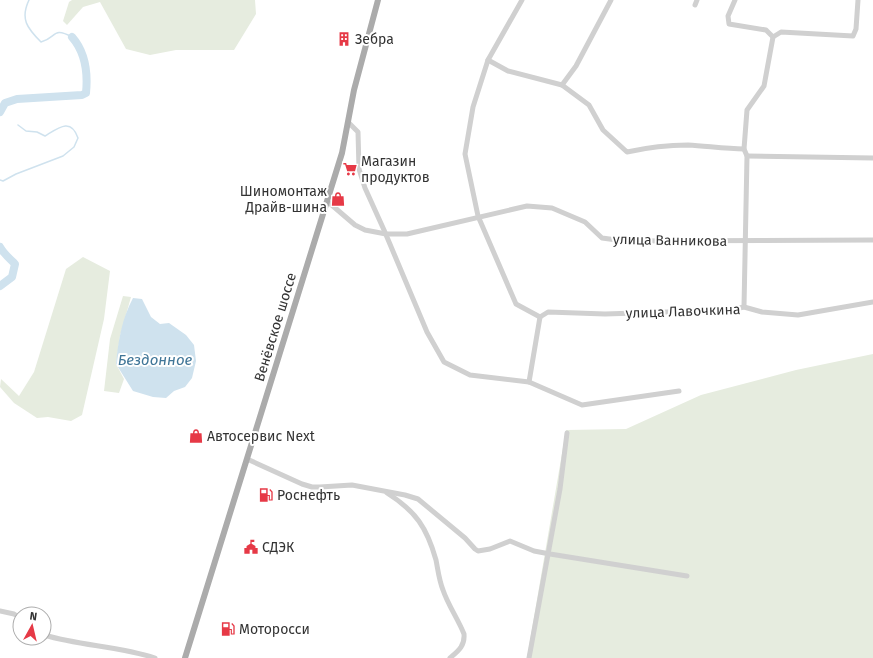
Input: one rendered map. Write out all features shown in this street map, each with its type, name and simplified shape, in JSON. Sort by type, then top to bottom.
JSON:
[{"type":"main road","name":"Венёвское шоссе","points":[[185,658],[342,153],[354,90],[378,0]]},
{"type":"street","points":[[522,0],[488,60],[473,107],[465,154],[478,216],[516,304],[540,317],[529,382]]},
{"type":"street","points":[[562,85],[576,66],[611,0]]},
{"type":"street","points":[[735,0],[728,16],[729,24],[766,30],[773,37]]},
{"type":"street","points":[[744,307],[747,156],[744,149],[747,110],[764,86],[773,37],[781,32],[853,36],[856,29],[858,0]]},
{"type":"street","points":[[488,60],[508,72],[562,85],[589,105],[603,130],[627,152],[639,149],[687,145],[726,149],[744,149]]},
{"type":"street","points":[[348,122],[358,132],[359,169],[364,188],[386,234],[427,332],[444,362],[470,375],[529,382],[582,405],[679,391]]},
{"type":"street","points":[[747,156],[873,158]]},
{"type":"street","name":"улица Ванникова","points":[[327,201],[355,225],[365,230],[386,234],[407,234],[478,216],[527,206],[552,208],[585,222],[602,238],[624,241],[873,240]]},
{"type":"street","name":"улица Лавочкина","points":[[540,317],[548,312],[605,314],[730,310],[744,307],[762,312],[798,315],[873,302]]},
{"type":"street","points":[[529,658],[560,489],[567,433]]},
{"type":"street","points":[[247,459],[312,487],[352,485],[405,495],[418,499],[465,538],[478,551],[490,549],[510,541],[534,551],[548,554],[687,576]]},
{"type":"street","points":[[384,492],[397,500],[418,519],[424,527],[428,537],[443,592],[464,634],[462,646],[450,658]]},
{"type":"street","points":[[0,611],[12,614]]},
{"type":"street","points":[[52,638],[127,650],[156,658]]},
{"type":"shaded area","points":[[72,0],[255,0],[256,14],[234,50],[176,50],[150,55],[126,49],[100,2],[83,7],[67,25],[63,21],[69,2]]},
{"type":"shaded area","points":[[83,257],[110,271],[104,319],[82,415],[71,421],[48,417],[37,418],[14,403],[0,387],[1,379],[19,396],[34,372],[66,269]]},
{"type":"shaded area","points":[[123,296],[131,297],[120,336],[116,364],[124,379],[119,393],[104,391],[110,339]]},
{"type":"shaded area","points":[[873,354],[873,658],[527,658],[566,430],[626,429],[701,395],[796,370]]},
{"type":"water","name":"Бездонное","points":[[133,298],[142,299],[151,317],[160,324],[169,323],[186,335],[194,345],[196,361],[192,378],[185,387],[174,391],[166,398],[153,397],[133,391],[116,364],[121,330]]},
{"type":"waterway","points":[[29,0],[25,13],[26,23],[41,42],[58,33],[66,34],[72,37]]},
{"type":"waterway","points":[[0,112],[5,103],[17,99],[82,95],[86,93],[87,78],[85,64],[77,43],[72,37]]},
{"type":"waterway","points":[[0,180],[3,181],[16,174],[63,156],[74,147],[78,138],[72,128],[68,126],[59,128],[45,136],[37,132],[26,131],[18,125]]},
{"type":"waterway","points":[[0,247],[15,264],[12,277],[0,286]]},
{"type":"place","name":"Зебра","points":[[344,39]]},
{"type":"place","name":"Магазин продуктов","points":[[350,169]]},
{"type":"place","name":"Шиномонтаж Драйв-шина","points":[[338,199]]},
{"type":"place","name":"Автосервис Next","points":[[196,436]]},
{"type":"place","name":"Роснефть","points":[[266,495]]},
{"type":"place","name":"СДЭК","points":[[251,547]]},
{"type":"place","name":"Моторосси","points":[[228,629]]}]
